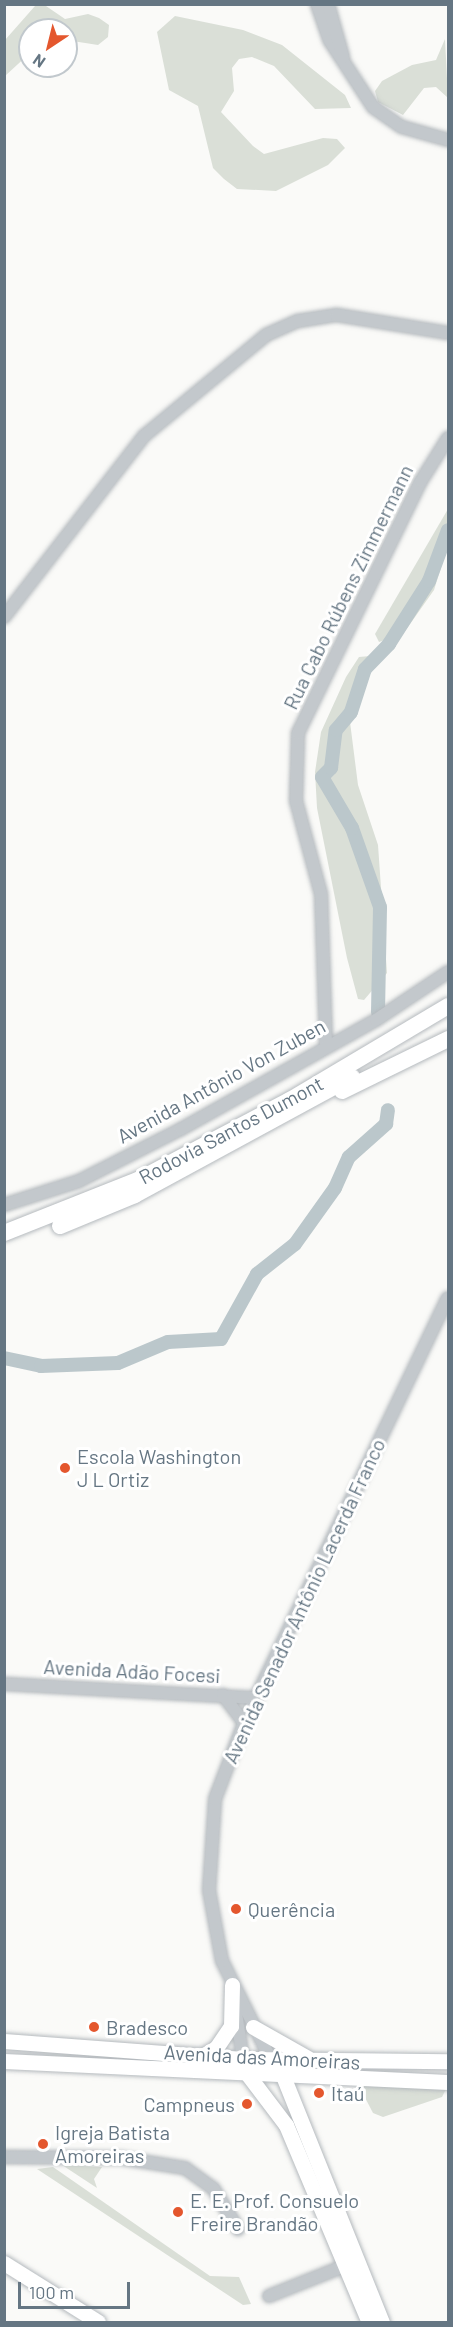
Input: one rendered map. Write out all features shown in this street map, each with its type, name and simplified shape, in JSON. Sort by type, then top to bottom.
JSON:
[{"type":"highway","points":[[398,1037],[448,998]]},
{"type":"highway","name":"Rodovia Santos Dumont","points":[[4,1233],[138,1180],[398,1037],[448,1006]]},
{"type":"highway","name":"Rodovia Santos Dumont","points":[[4,1243],[94,1215],[297,1110],[448,1019]]},
{"type":"highway","points":[[297,1110],[448,1039]]},
{"type":"main road","points":[[202,2056],[216,2048],[231,2026],[232,1985]]},
{"type":"main road","points":[[252,2027],[314,2060]]},
{"type":"main road","name":"Avenida das Amoreiras","points":[[4,2041],[243,2059],[448,2061]]},
{"type":"main road","points":[[243,2059],[246,2075],[286,2125],[351,2264],[382,2322]]},
{"type":"main road","points":[[270,2060],[284,2077],[297,2122],[351,2264],[369,2322]]},
{"type":"main road","name":"Avenida das Amoreiras","points":[[4,2061],[321,2079],[448,2082]]},
{"type":"main road","points":[[203,2073],[263,2094]]},
{"type":"main road","points":[[297,2122],[298,2098],[321,2079]]},
{"type":"main road","points":[[4,2263],[98,2322]]},
{"type":"main road","points":[[4,2272],[84,2322]]},
{"type":"street","points":[[317,4],[324,29],[381,114],[410,130],[448,140]]},
{"type":"street","points":[[328,4],[343,58]]},
{"type":"street","points":[[4,617],[144,436],[266,335],[298,321],[337,315],[448,333]]},
{"type":"street","name":"Rua Cabo Rúbens Zimmermann","points":[[326,1043],[321,894],[296,801],[298,733],[422,481],[448,438]]},
{"type":"street","name":"Avenida Antônio Von Zuben","points":[[4,1205],[79,1180],[181,1129],[326,1043],[376,1020],[448,972]]},
{"type":"street","name":"Avenida Senador Antônio Lacerda Franco","points":[[243,2059],[232,1985],[214,1921],[208,1852],[215,1799],[244,1723],[448,1298]]},
{"type":"street","name":"Avenida Adão Focesi","points":[[4,1684],[257,1698]]},
{"type":"street","points":[[223,1695],[244,1723]]},
{"type":"street","name":"Avenida Senador Antônio Lacerda Franco","points":[[232,1985],[270,2060]]},
{"type":"street","points":[[4,2157],[121,2158],[185,2168],[213,2188],[238,2229]]},
{"type":"street","points":[[269,2296],[351,2264]]},
{"type":"shaded area","points":[[35,6],[46,6],[64,18],[24,18]]},
{"type":"shaded area","points":[[88,14],[109,25],[108,37],[98,45],[78,42],[78,18],[70,18]]},
{"type":"shaded area","points":[[175,16],[243,30],[282,45],[345,95],[351,108],[315,109],[274,66],[252,57],[239,59],[232,68],[234,91],[221,112],[253,146],[264,154],[323,138],[337,139],[345,148],[328,165],[276,191],[237,189],[224,179],[213,168],[198,106],[169,90],[157,32]]},
{"type":"shaded area","points":[[18,25],[18,64],[5,76],[5,40]]},
{"type":"shaded area","points":[[445,39],[448,98],[436,87],[424,88],[403,115],[378,102],[375,91],[382,81],[412,65],[436,60]]},
{"type":"shaded area","points":[[448,509],[448,545],[434,590],[403,634],[379,642],[375,634]]},
{"type":"shaded area","points":[[370,656],[373,667],[350,722],[358,785],[378,845],[387,973],[364,1000],[358,999],[347,958],[317,808],[315,772],[321,732],[346,677],[359,657]]},
{"type":"shaded area","points":[[448,2085],[442,2097],[383,2117],[373,2113],[359,2086]]},
{"type":"shaded area","points":[[62,2165],[102,2167],[94,2179],[97,2188]]},
{"type":"shaded area","points":[[53,2167],[210,2276],[239,2277],[251,2304],[243,2305],[37,2169]]},
{"type":"waterway","points":[[378,1012],[380,907],[352,828],[322,777],[331,768],[336,730],[351,712],[365,669],[389,644],[429,581],[448,530]]},
{"type":"waterway","points":[[4,1358],[41,1366],[118,1363],[168,1342],[221,1339],[257,1274],[295,1244],[335,1188],[349,1157],[386,1124],[388,1110]]},
{"type":"place","name":"Escola Washington J L Ortiz","points":[[65,1468]]},
{"type":"place","name":"Querência","points":[[236,1909]]},
{"type":"place","name":"Bradesco","points":[[94,2027]]},
{"type":"place","name":"Itaú","points":[[319,2093]]},
{"type":"place","name":"Campneus","points":[[247,2104]]},
{"type":"place","name":"Igreja Batista Amoreiras","points":[[43,2144]]},
{"type":"place","name":"E. E. Prof. Consuelo Freire Brandão","points":[[178,2212]]}]
